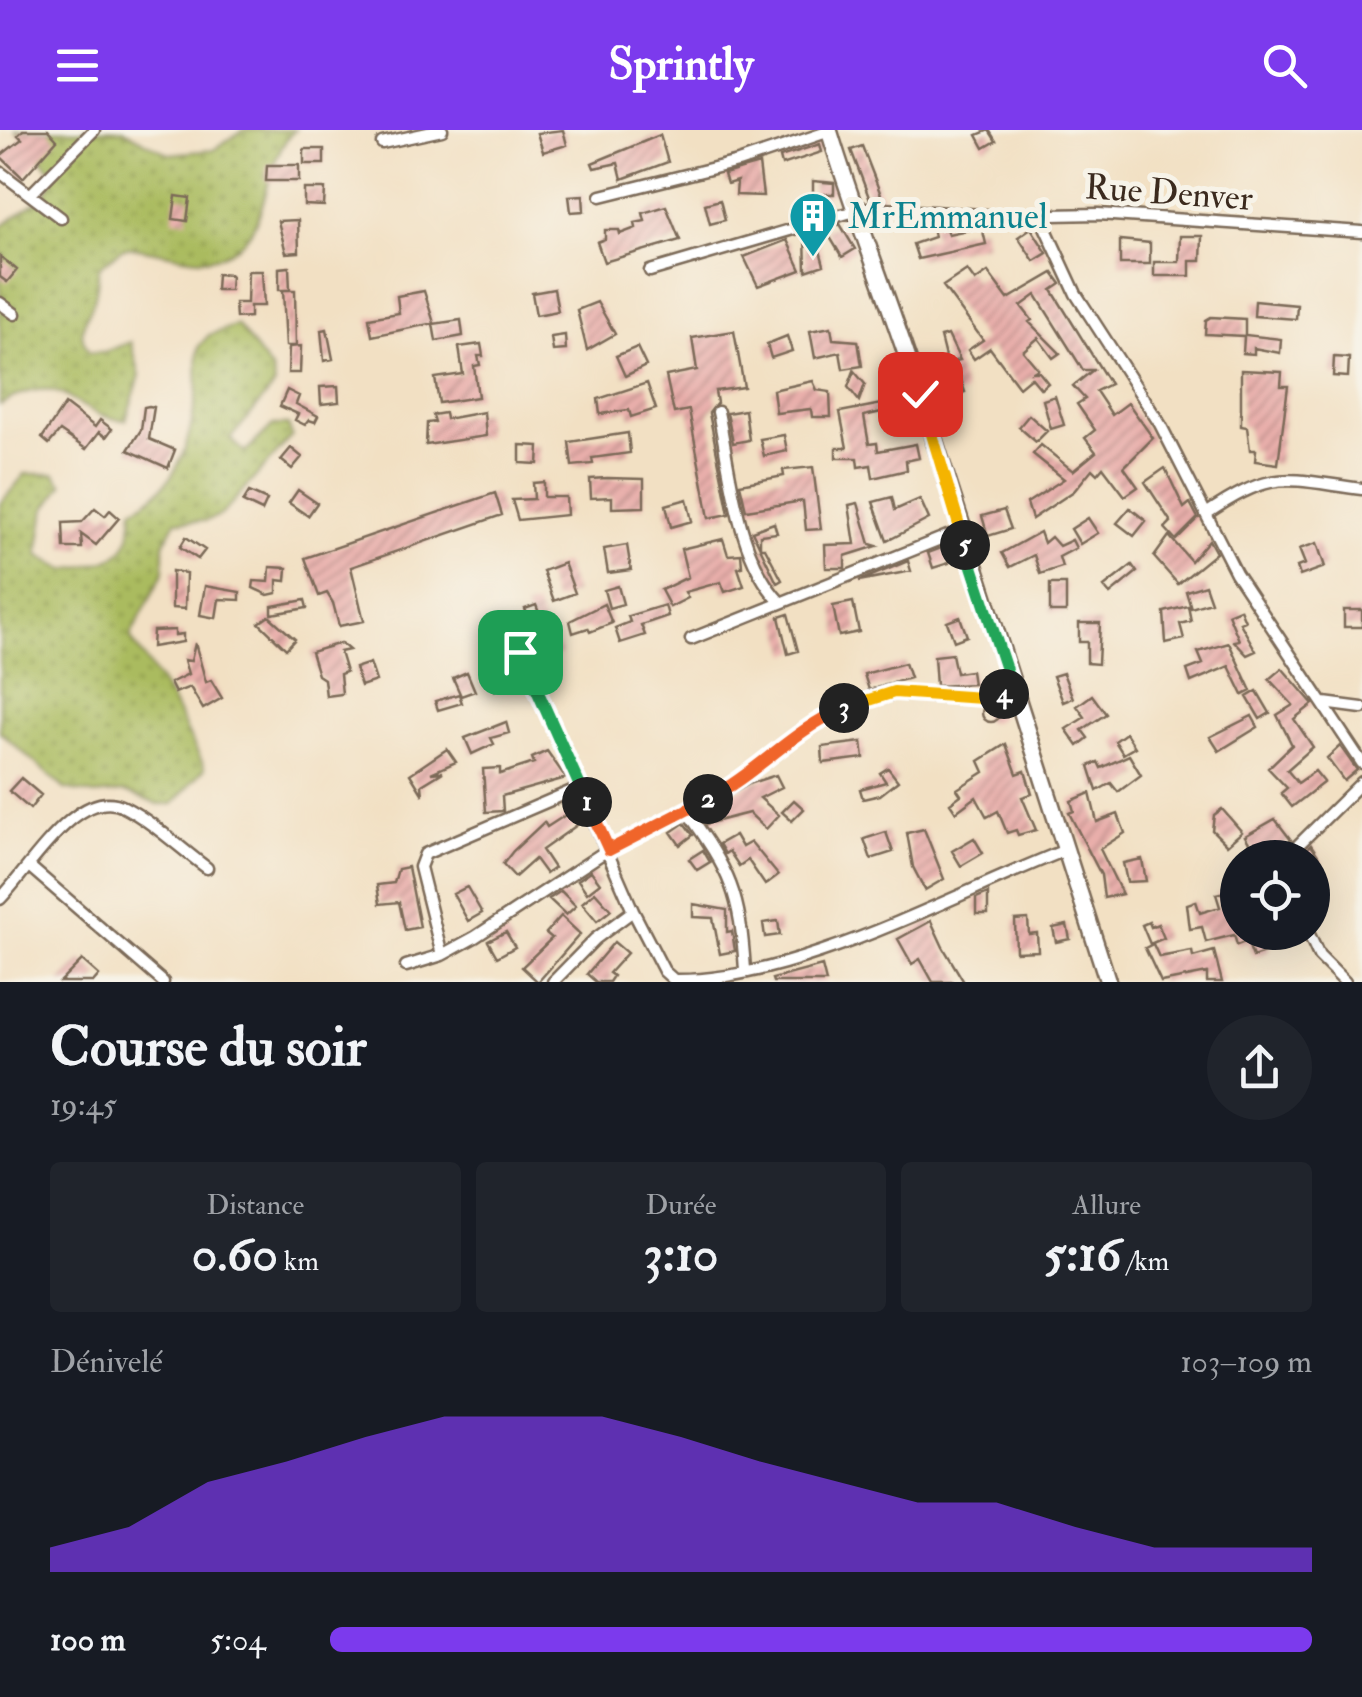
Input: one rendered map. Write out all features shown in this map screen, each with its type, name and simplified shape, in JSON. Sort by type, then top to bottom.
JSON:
[{"type":"main road","points":[[829,130],[852,209],[920,394],[960,531],[1108,982]]},
{"type":"street","points":[[32,193],[94,130]]},
{"type":"street","points":[[382,144],[442,130]]},
{"type":"street","points":[[601,196],[738,162],[829,130]]},
{"type":"street","points":[[0,172],[60,218]]},
{"type":"street","name":"Rue Denver","points":[[650,270],[852,209],[1040,216],[1098,214],[1362,232]]},
{"type":"street","points":[[1040,216],[1076,294],[1154,413],[1246,589],[1362,763]]},
{"type":"street","points":[[0,303],[15,314]]},
{"type":"street","points":[[718,412],[750,551],[762,580],[780,602]]},
{"type":"street","points":[[1206,514],[1244,489],[1269,480],[1362,489]]},
{"type":"street","points":[[691,640],[780,602],[832,586],[914,546],[960,531]]},
{"type":"street","points":[[520,652],[633,911],[664,971],[674,980],[790,961],[872,933],[1066,850]]},
{"type":"street","points":[[406,966],[442,955],[609,850],[736,784],[818,720],[867,698],[916,691],[982,698],[1013,691]]},
{"type":"street","points":[[1324,704],[1362,708]]},
{"type":"street","points":[[1303,840],[1362,782]]},
{"type":"street","points":[[442,955],[420,867],[424,854],[581,787]]},
{"type":"street","points":[[0,899],[78,812],[100,802],[126,808],[206,868]]},
{"type":"street","points":[[686,810],[731,878],[742,920],[745,970]]},
{"type":"street","points":[[30,867],[164,982]]},
{"type":"street","points":[[553,982],[595,939],[633,911]]},
{"type":"street","points":[[1316,950],[1345,982]]},
{"type":"green space","points":[[16,130],[123,130],[169,154],[213,150],[244,130],[295,130],[275,162],[257,219],[235,248],[205,259],[123,248],[99,267],[83,337],[89,352],[104,352],[131,342],[140,375],[126,420],[107,417],[53,391],[22,394],[0,405],[0,228],[45,195],[55,175]]},
{"type":"green space","points":[[237,325],[272,371],[275,385],[230,439],[245,452],[273,425],[288,425],[292,436],[221,515],[205,521],[176,521],[164,544],[164,571],[130,637],[171,699],[205,768],[173,804],[158,804],[125,792],[95,795],[65,789],[0,732],[0,504],[25,474],[55,474],[63,485],[45,509],[38,555],[65,570],[115,556],[128,540],[133,509],[162,487],[180,461],[194,411],[199,346],[209,335]]},
{"type":"building","points":[[23,130],[48,130],[57,140],[23,178],[0,156],[22,139],[18,135]]},
{"type":"building","points":[[563,130],[567,145],[543,152],[537,133]]},
{"type":"building","points":[[989,130],[996,141],[984,148],[977,135]]},
{"type":"building","points":[[660,135],[668,162],[622,179],[618,163],[594,168],[592,163]]},
{"type":"building","points":[[820,144],[822,152],[782,165],[780,157]]},
{"type":"building","points":[[862,146],[883,200],[870,200],[851,150]]},
{"type":"building","points":[[304,149],[324,149],[324,164],[304,164]]},
{"type":"building","points":[[759,164],[763,196],[736,195],[737,181],[727,184],[724,174]]},
{"type":"building","points":[[267,165],[299,165],[299,181],[266,181]]},
{"type":"building","points":[[813,181],[834,183],[834,194],[825,194],[824,202],[813,202]]},
{"type":"building","points":[[304,189],[325,189],[324,206],[304,205]]},
{"type":"building","points":[[583,195],[584,211],[571,212],[569,196]]},
{"type":"building","points":[[176,196],[190,198],[187,221],[173,219]]},
{"type":"building","points":[[720,200],[725,220],[710,224],[705,204]]},
{"type":"building","points":[[666,206],[680,240],[604,262],[597,242],[605,239],[605,230],[619,230],[620,234],[636,228],[635,223],[645,221],[643,213]]},
{"type":"building","points":[[298,220],[299,252],[286,253],[278,221]]},
{"type":"building","points":[[943,221],[948,234],[982,227],[986,244],[918,259],[913,244],[934,237],[931,224]]},
{"type":"building","points":[[840,224],[855,249],[842,257],[825,229]]},
{"type":"building","points":[[1031,228],[1047,253],[1034,261],[1018,237]]},
{"type":"building","name":"MrEmmanuel","points":[[815,232],[824,265],[806,271],[805,235]]},
{"type":"building","points":[[1180,236],[1202,236],[1201,261],[1190,261],[1190,276],[1154,276],[1154,262],[1179,262]]},
{"type":"building","points":[[787,240],[801,270],[758,286],[744,257]]},
{"type":"building","points":[[1120,240],[1150,243],[1150,264],[1120,264]]},
{"type":"building","points":[[0,256],[17,270],[7,282],[0,277]]},
{"type":"building","points":[[289,267],[290,290],[279,290],[279,268]]},
{"type":"building","points":[[967,270],[975,281],[988,272],[1008,299],[1053,273],[1061,284],[1052,290],[1110,384],[1096,391],[1112,415],[1128,403],[1153,438],[1124,467],[1138,487],[1125,496],[1103,467],[1097,474],[1092,469],[1074,491],[1032,519],[1027,503],[1064,479],[1033,454],[1041,445],[1073,471],[1096,452],[1085,438],[1095,430],[1077,404],[1085,399],[1073,386],[1093,370],[1083,370],[1036,295],[1021,306],[1032,320],[1029,322],[1060,353],[1053,358],[1038,338],[1023,351],[1038,369],[1033,372],[1039,372],[1048,383],[1041,389],[1031,377],[1019,387],[990,348],[974,359],[968,350],[983,340],[943,286]]},
{"type":"building","points":[[248,271],[262,271],[264,306],[250,306],[250,317],[236,318],[235,303],[247,303]]},
{"type":"building","points":[[217,274],[231,275],[230,290],[216,290]]},
{"type":"building","points":[[554,289],[558,311],[536,315],[532,293]]},
{"type":"building","points":[[283,290],[295,290],[296,346],[286,346]]},
{"type":"building","points":[[424,291],[434,323],[372,336],[369,318],[399,313],[397,296]]},
{"type":"building","points":[[1255,301],[1297,305],[1296,319],[1254,316]]},
{"type":"building","points":[[597,302],[615,334],[587,350],[577,310]]},
{"type":"building","points":[[1245,319],[1245,335],[1281,339],[1280,353],[1254,348],[1254,354],[1243,353],[1244,336],[1205,334],[1206,320]]},
{"type":"building","points":[[461,320],[463,336],[436,341],[433,324]]},
{"type":"building","points":[[831,327],[833,339],[858,341],[862,366],[843,369],[840,352],[815,358],[810,331]]},
{"type":"building","points":[[327,329],[333,359],[324,361],[321,330]]},
{"type":"building","points":[[734,331],[744,387],[715,391],[717,403],[709,413],[729,514],[709,518],[689,410],[674,413],[666,376],[697,370],[692,338]]},
{"type":"building","points":[[565,335],[566,350],[553,351],[551,337]]},
{"type":"building","points":[[948,335],[960,360],[955,361],[965,392],[949,398],[942,375],[949,373],[940,337]]},
{"type":"building","points":[[787,336],[792,351],[771,358],[767,344]]},
{"type":"building","points":[[481,344],[483,356],[478,356],[480,365],[474,366],[478,397],[439,403],[435,378],[463,374],[459,347]]},
{"type":"building","points":[[301,346],[300,373],[288,373],[289,347]]},
{"type":"building","points":[[637,347],[646,366],[625,376],[616,356]]},
{"type":"building","points":[[1334,357],[1349,358],[1348,377],[1333,376]]},
{"type":"building","points":[[1241,370],[1282,372],[1281,386],[1288,386],[1278,464],[1255,461],[1256,450],[1250,450],[1247,427],[1241,426]]},
{"type":"building","points":[[854,371],[865,384],[859,401],[848,387]]},
{"type":"building","points":[[813,381],[817,390],[830,392],[831,417],[812,417],[811,409],[776,413],[773,390]]},
{"type":"building","points":[[647,383],[656,409],[631,417],[629,410],[600,414],[598,399]]},
{"type":"building","points":[[338,386],[339,402],[321,404],[320,387]]},
{"type":"building","points":[[287,390],[299,396],[296,404],[318,416],[315,422],[309,420],[305,425],[295,420],[298,414],[280,406]]},
{"type":"building","points":[[1055,396],[1064,425],[1051,429],[1043,400]]},
{"type":"building","points":[[892,402],[894,409],[864,416],[869,444],[877,443],[878,451],[916,444],[919,458],[906,461],[907,470],[873,478],[871,465],[858,467],[857,458],[836,458],[836,448],[847,448],[840,412]]},
{"type":"building","points":[[65,404],[95,427],[100,420],[112,429],[106,437],[99,432],[86,449],[60,431],[49,444],[42,438]]},
{"type":"building","points":[[144,407],[154,407],[149,439],[175,450],[168,468],[128,450],[141,430]]},
{"type":"building","points":[[745,410],[749,440],[733,443],[727,413]]},
{"type":"building","points":[[484,412],[486,436],[426,445],[427,423],[435,422],[433,415],[445,413],[446,419]]},
{"type":"building","points":[[898,413],[902,427],[888,430],[884,416]]},
{"type":"building","points":[[1029,415],[1047,431],[1036,442],[1019,427]]},
{"type":"building","points":[[628,433],[630,453],[592,458],[593,464],[572,466],[569,442]]},
{"type":"building","points":[[784,435],[787,451],[764,456],[760,439]]},
{"type":"building","points":[[520,445],[539,446],[538,464],[520,463]]},
{"type":"building","points":[[291,448],[302,457],[292,469],[281,460]]},
{"type":"building","points":[[813,467],[821,529],[806,530],[803,501],[746,510],[740,484],[784,476],[783,470]]},
{"type":"building","points":[[1165,468],[1184,508],[1190,503],[1198,518],[1176,540],[1165,528],[1171,522],[1145,482]]},
{"type":"building","points":[[590,479],[644,479],[644,507],[612,508],[612,497],[591,498]]},
{"type":"building","points":[[544,482],[544,497],[566,497],[567,515],[518,520],[512,500],[534,499],[533,483]]},
{"type":"building","points":[[298,490],[317,503],[308,516],[289,503]]},
{"type":"building","points":[[249,492],[267,500],[262,511],[243,502]]},
{"type":"building","points":[[495,493],[502,515],[351,567],[364,621],[339,626],[333,603],[327,593],[319,596],[305,558]]},
{"type":"building","points":[[892,497],[895,510],[920,499],[929,519],[887,541],[873,502]]},
{"type":"building","points":[[687,499],[692,521],[671,527],[666,505]]},
{"type":"building","points":[[858,503],[870,544],[877,546],[845,556],[845,568],[826,568],[825,545],[855,544],[849,505]]},
{"type":"building","points":[[95,508],[105,516],[110,510],[119,518],[96,545],[81,534],[82,548],[64,548],[63,523],[82,522]]},
{"type":"building","points":[[1130,508],[1146,521],[1134,536],[1117,523]]},
{"type":"building","points":[[1004,510],[1011,529],[988,536],[982,516]]},
{"type":"building","points":[[1088,518],[1098,533],[1080,544],[1071,529]]},
{"type":"building","points":[[774,523],[777,533],[760,535],[760,548],[752,531]]},
{"type":"building","points":[[1040,532],[1044,543],[1051,537],[1059,546],[1072,540],[1076,548],[1059,557],[1062,567],[1040,574],[1034,555],[1010,567],[1002,553]]},
{"type":"building","points":[[1169,536],[1191,561],[1209,540],[1216,553],[1178,584],[1154,557]]},
{"type":"building","points":[[186,537],[205,550],[198,559],[180,547]]},
{"type":"building","points":[[723,539],[728,555],[741,554],[742,567],[738,568],[744,586],[725,592],[721,582],[685,592],[688,598],[670,607],[661,590],[688,577],[681,549]]},
{"type":"building","points":[[1317,543],[1325,567],[1300,576],[1297,567],[1305,564],[1299,549]]},
{"type":"building","points":[[627,545],[631,570],[608,573],[604,549]]},
{"type":"building","points":[[944,547],[949,563],[933,568],[928,553]]},
{"type":"building","points":[[760,548],[765,548],[782,580],[777,583]]},
{"type":"building","points":[[908,561],[911,571],[859,581]]},
{"type":"building","points":[[564,563],[575,593],[554,601],[543,571]]},
{"type":"building","points":[[1132,565],[1137,572],[1110,594],[1104,587]]},
{"type":"building","points":[[270,567],[287,568],[286,581],[277,580],[277,593],[268,595],[253,588],[254,581],[269,582]]},
{"type":"building","points":[[172,571],[186,573],[185,609],[172,608]]},
{"type":"building","points":[[1050,584],[1066,584],[1066,612],[1050,612]]},
{"type":"building","points":[[1205,585],[1211,602],[1191,608],[1186,591]]},
{"type":"building","points":[[205,586],[240,592],[240,600],[219,599],[216,618],[200,615]]},
{"type":"building","points":[[618,586],[623,604],[609,608],[604,590]]},
{"type":"building","points":[[305,600],[307,608],[272,614],[272,606]]},
{"type":"building","points":[[853,602],[859,632],[839,636],[833,606]]},
{"type":"building","points":[[604,604],[612,623],[590,632],[588,628],[573,633],[570,621]]},
{"type":"building","points":[[536,605],[552,647],[557,645],[561,654],[546,661],[525,609]]},
{"type":"building","points":[[665,605],[668,616],[641,625],[645,635],[620,643],[615,628],[630,622],[628,616]]},
{"type":"building","points":[[1188,606],[1191,621],[1180,624],[1184,639],[1166,643],[1164,612]]},
{"type":"building","points":[[1240,609],[1245,621],[1240,623],[1256,651],[1247,655],[1234,641],[1239,640],[1228,614]]},
{"type":"building","points":[[1344,610],[1362,610],[1362,627],[1344,627]]},
{"type":"building","points":[[788,614],[798,651],[788,654],[779,617]]},
{"type":"building","points":[[269,616],[295,639],[286,649],[259,623]]},
{"type":"building","points":[[960,617],[967,636],[954,641],[947,622]]},
{"type":"building","points":[[1079,623],[1100,623],[1098,664],[1087,663],[1087,642],[1079,642]]},
{"type":"building","points":[[175,630],[175,635],[183,634],[183,642],[152,647],[153,631]]},
{"type":"building","points":[[195,643],[206,682],[211,680],[222,698],[203,709],[190,687],[175,693],[170,683],[188,674],[184,660],[191,661]]},
{"type":"building","points":[[341,643],[349,650],[340,652],[346,672],[340,674],[342,694],[326,696],[324,679],[318,675],[311,652]]},
{"type":"building","points":[[1229,643],[1251,691],[1243,695],[1229,666],[1191,682],[1187,670],[1203,664],[1198,652]]},
{"type":"building","points":[[511,651],[522,679],[495,690],[490,678],[505,672],[498,657]]},
{"type":"building","points":[[952,654],[956,673],[971,671],[973,684],[936,686],[934,656]]},
{"type":"building","points":[[370,663],[376,681],[361,686],[355,668]]},
{"type":"building","points":[[905,663],[910,678],[869,690],[864,674]]},
{"type":"building","points":[[1282,668],[1313,704],[1294,719],[1313,747],[1287,770],[1298,783],[1315,771],[1324,782],[1292,807],[1281,793],[1287,788],[1268,768],[1292,745],[1277,715],[1293,705],[1269,679]]},
{"type":"building","points":[[467,672],[475,691],[461,696],[453,678]]},
{"type":"building","points":[[1063,673],[1073,698],[1063,702],[1053,676]]},
{"type":"building","points":[[1257,691],[1270,713],[1260,719],[1247,697]]},
{"type":"building","points":[[459,694],[462,703],[438,710],[435,701]]},
{"type":"building","points":[[1092,695],[1106,714],[1082,730],[1088,738],[1078,746],[1066,729],[1085,717],[1077,706]]},
{"type":"building","points":[[991,704],[998,706],[998,720],[991,722],[984,720],[982,713],[984,706]]},
{"type":"building","points":[[1252,716],[1258,727],[1219,751],[1210,737]]},
{"type":"building","points":[[506,722],[509,733],[491,738],[494,744],[472,754],[465,738]]},
{"type":"building","points":[[1126,733],[1135,747],[1123,754],[1115,741]]},
{"type":"building","points":[[862,742],[864,758],[823,763],[822,747]]},
{"type":"building","points":[[1006,744],[1017,774],[1025,771],[1032,794],[1022,797],[1036,830],[1018,835],[1016,830],[1007,833],[998,811],[987,817],[976,797],[956,812],[950,803],[961,795],[957,789],[984,772],[979,761]]},
{"type":"building","points":[[1340,746],[1357,770],[1344,781],[1327,758]]},
{"type":"building","points":[[447,749],[456,762],[431,773],[443,772],[422,785],[423,795],[410,774]]},
{"type":"building","points":[[547,751],[566,778],[502,796],[503,811],[486,812],[483,769],[500,768],[500,774],[534,763],[532,758]]},
{"type":"building","points":[[1129,755],[1141,775],[1118,792],[1111,783],[1097,791],[1089,766],[1098,762],[1101,768]]},
{"type":"building","points":[[888,768],[898,781],[880,795],[863,799],[860,789],[886,782],[880,773]]},
{"type":"building","points":[[776,775],[782,787],[760,798],[779,815],[766,829],[749,813],[706,824],[699,813],[751,783]]},
{"type":"building","points":[[21,778],[41,795],[30,809],[9,791]]},
{"type":"building","points":[[1090,793],[1097,822],[1118,814],[1125,833],[1100,849],[1122,894],[1104,898],[1101,875],[1069,813],[1074,811],[1071,801]]},
{"type":"building","points":[[794,800],[804,809],[792,821],[782,812]]},
{"type":"building","points":[[578,807],[584,820],[542,850],[554,868],[546,874],[535,859],[515,877],[503,864],[544,822],[547,827]]},
{"type":"building","points":[[1222,809],[1242,832],[1233,840],[1222,840],[1212,830],[1214,815]]},
{"type":"building","points":[[1275,819],[1291,840],[1247,840],[1245,836]]},
{"type":"building","points":[[684,823],[693,835],[680,845],[671,832]]},
{"type":"building","points":[[924,829],[944,879],[925,890],[913,867],[907,833]]},
{"type":"building","points":[[886,832],[893,852],[871,859],[864,839]]},
{"type":"building","points":[[735,835],[742,847],[751,842],[778,875],[765,885],[748,860],[739,866],[729,851],[725,854],[719,844]]},
{"type":"building","points":[[974,838],[983,853],[961,866],[952,851]]},
{"type":"building","points":[[703,850],[710,862],[697,870],[689,859]]},
{"type":"building","points":[[1142,859],[1146,881],[1127,882],[1123,863]]},
{"type":"building","points":[[408,867],[420,927],[405,930],[399,902],[380,904],[377,885],[394,883],[398,869]]},
{"type":"building","points":[[591,871],[600,883],[587,893],[578,880]]},
{"type":"building","points":[[467,887],[482,913],[468,921],[453,894]]},
{"type":"building","points":[[561,891],[576,906],[566,915],[549,899]]},
{"type":"building","points":[[595,892],[611,910],[597,921],[582,903]]},
{"type":"building","points":[[988,893],[988,914],[976,914],[976,898]]},
{"type":"building","points":[[1196,901],[1200,913],[1220,907],[1220,938],[1206,942],[1202,927],[1190,929],[1187,904]]},
{"type":"building","points":[[693,904],[727,910],[727,932],[732,931],[735,951],[720,954],[713,918],[693,917]]},
{"type":"building","points":[[561,916],[580,934],[538,982],[522,967],[552,938],[546,933]]},
{"type":"building","points":[[1028,919],[1029,934],[1037,933],[1038,951],[1016,952],[1015,920]]},
{"type":"building","points":[[778,921],[780,935],[765,937],[763,923]]},
{"type":"building","points":[[931,921],[964,982],[933,982],[920,959],[912,964],[898,939]]},
{"type":"building","points":[[1149,922],[1151,927],[1158,924],[1164,938],[1150,944],[1142,925]]},
{"type":"building","points":[[1067,925],[1070,939],[1056,942],[1053,928]]},
{"type":"building","points":[[506,932],[515,947],[497,957],[488,941]]},
{"type":"building","points":[[614,942],[627,953],[609,973],[613,976],[609,982],[596,982],[587,974]]},
{"type":"building","points":[[1153,944],[1159,957],[1192,951],[1193,957],[1214,951],[1222,982],[1207,982],[1207,973],[1161,982],[1145,948]]},
{"type":"building","points":[[1250,950],[1270,950],[1270,951],[1253,957]]},
{"type":"building","points":[[82,960],[99,975],[93,982],[60,982]]},
{"type":"building","points":[[822,966],[826,982],[772,979]]},
{"type":"place","name":"MrEmmanuel","points":[[813,258]]},
{"type":"route","points":[[520,652],[609,850],[736,784],[818,720],[867,698],[916,691],[982,698],[1013,691],[920,394]]}]
